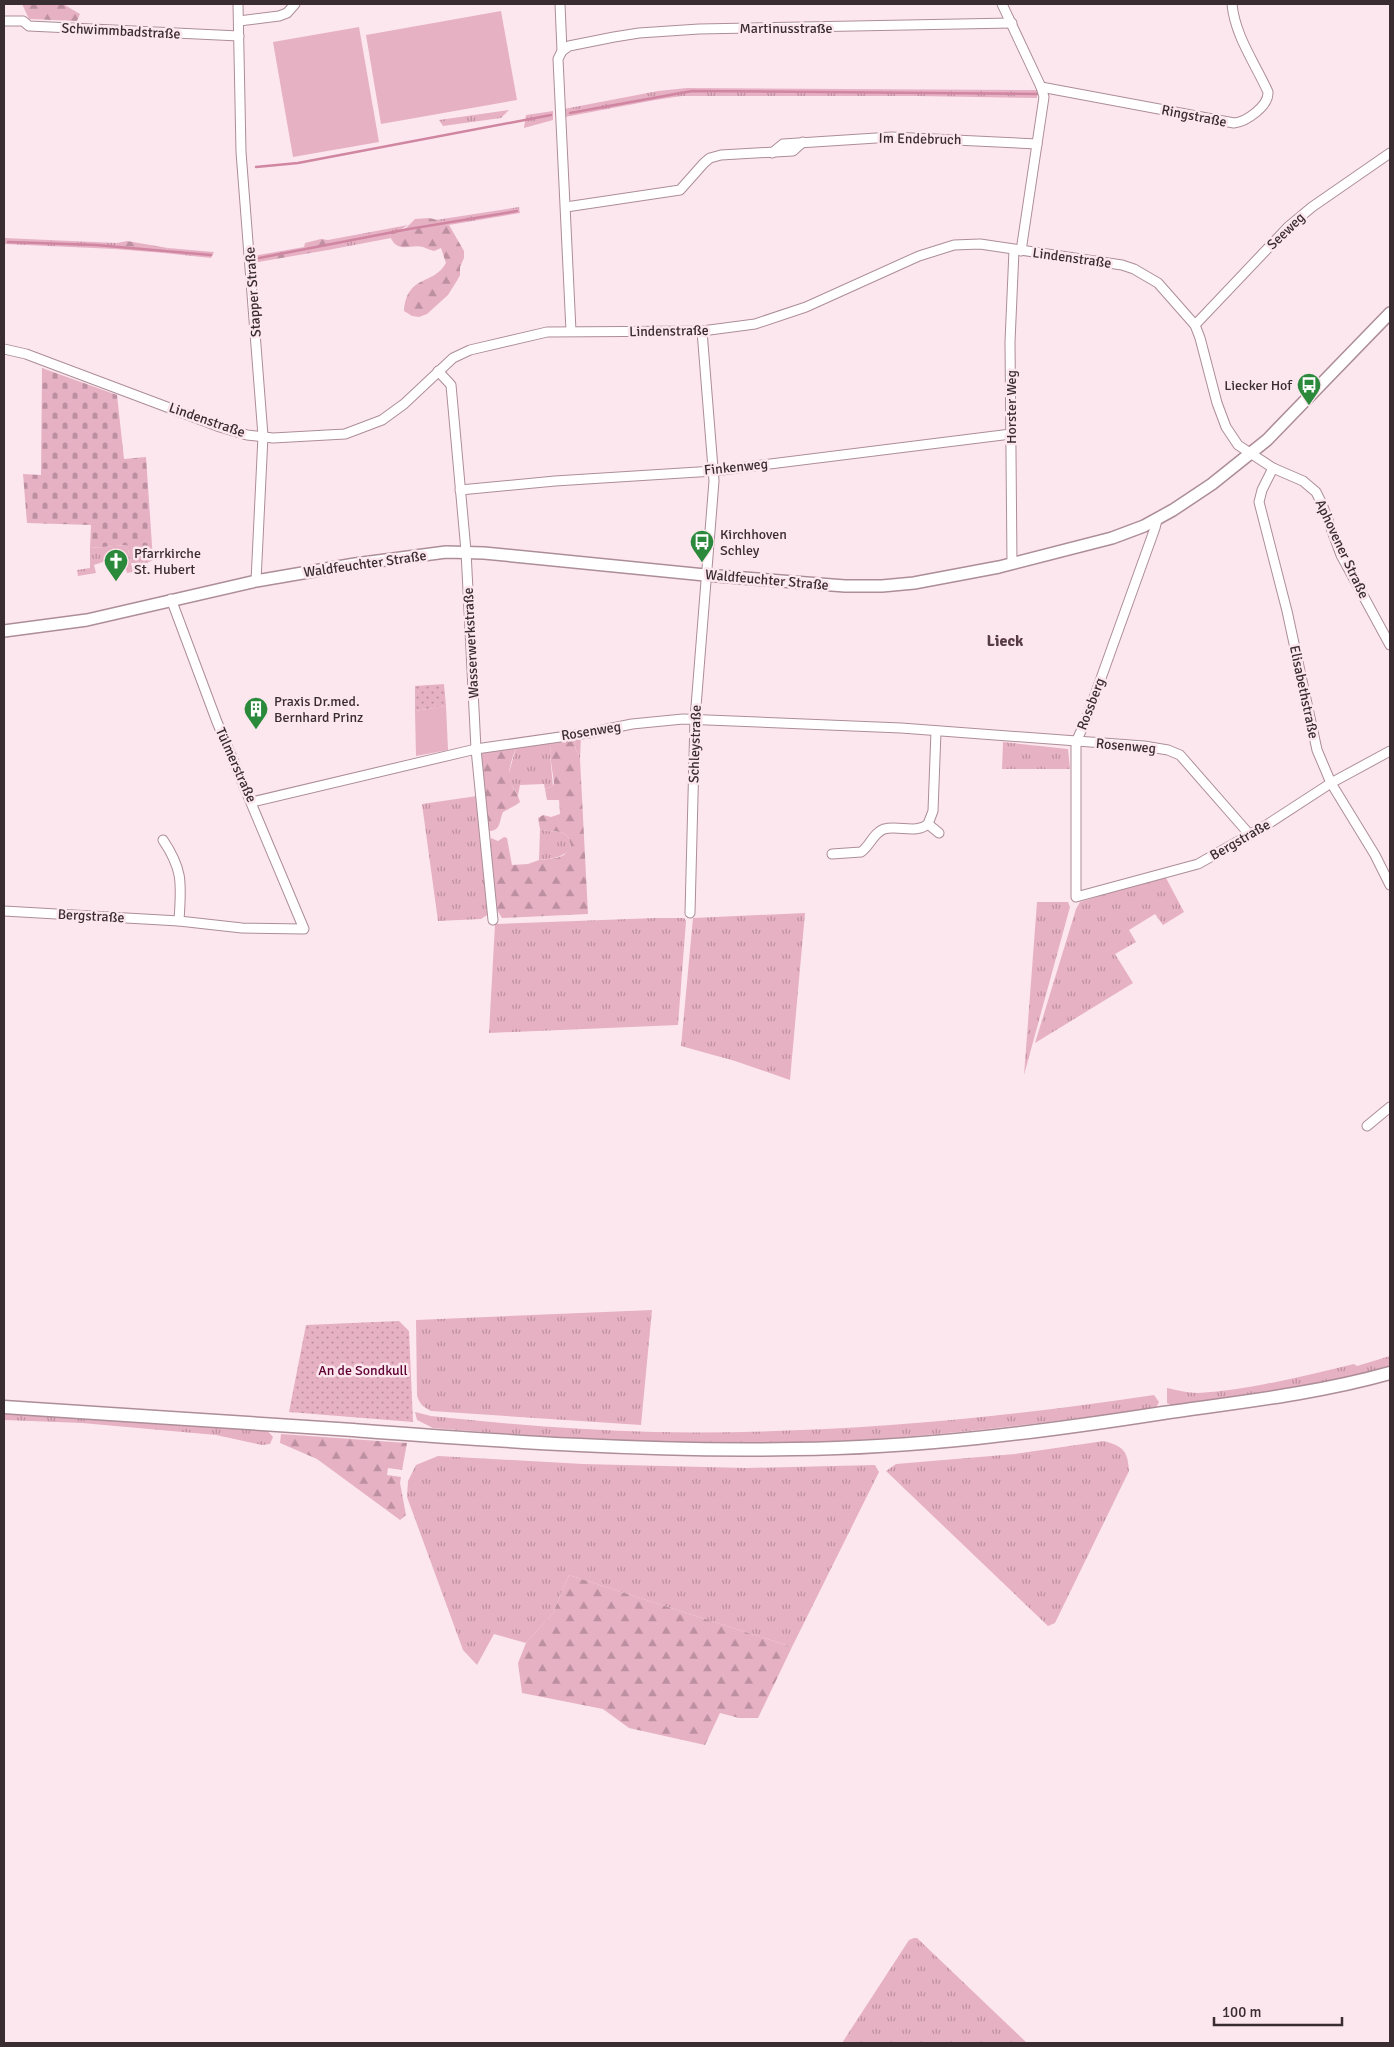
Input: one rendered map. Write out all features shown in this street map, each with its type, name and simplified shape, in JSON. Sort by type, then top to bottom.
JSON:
[{"type":"main road","points":[[4,1407],[582,1446],[640,1449],[797,1449],[908,1444],[1040,1431],[1258,1401],[1349,1384],[1390,1373]]},
{"type":"street","name":"Stapper Straße","points":[[238,4],[241,152],[263,436],[256,581]]},
{"type":"street","points":[[239,21],[279,16],[287,13],[295,4]]},
{"type":"street","points":[[560,4],[562,51],[558,59],[571,332]]},
{"type":"street","name":"Horster Weg","points":[[1002,4],[1044,97],[1017,250],[1010,342],[1012,564]]},
{"type":"street","name":"Ringstraße","points":[[1041,87],[1239,123],[1264,104],[1268,92],[1254,67],[1236,26],[1232,4]]},
{"type":"street","name":"Schwimmbadstraße","points":[[4,21],[23,21],[29,26],[39,27],[240,36]]},
{"type":"street","name":"Martinusstraße","points":[[562,51],[569,46],[639,33],[708,29],[1012,23]]},
{"type":"street","name":"Im Endebruch","points":[[566,207],[680,190],[710,158],[720,155],[793,152],[803,142],[892,137],[1037,144]]},
{"type":"street","name":"Seeweg","points":[[1195,325],[1288,227],[1312,207],[1390,153]]},
{"type":"street","name":"Lindenstraße","points":[[4,349],[26,354],[220,427],[247,435],[345,434],[382,420],[404,404],[454,358],[470,350],[547,332],[702,331],[755,324],[790,312],[939,249],[972,244],[1085,258],[1134,269],[1158,284],[1195,325],[1217,403],[1226,427],[1238,445],[1250,454]]},
{"type":"street","name":"Waldfeuchter Straße","points":[[4,631],[87,620],[171,599],[256,581],[355,564],[446,552],[466,551],[705,575],[845,586],[882,586],[947,578],[1012,564],[1104,541],[1156,520],[1212,484],[1286,422],[1390,313]]},
{"type":"street","name":"Schleystraße","points":[[690,913],[695,719],[714,471],[702,331]]},
{"type":"street","name":"Wasserwerkstraße","points":[[438,371],[451,385],[466,551],[476,749],[493,920]]},
{"type":"street","name":"Finkenweg","points":[[460,490],[554,480],[714,471],[1011,434]]},
{"type":"street","name":"Aphovener Straße","points":[[1250,454],[1273,468],[1302,481],[1316,492],[1342,555],[1390,645]]},
{"type":"street","name":"Elisabethstraße","points":[[1273,468],[1264,485],[1259,502],[1287,611],[1317,750],[1331,783],[1375,855],[1390,885]]},
{"type":"street","name":"Rossberg","points":[[1076,896],[1076,742],[1093,702],[1155,528],[1156,520]]},
{"type":"street","name":"Tülmerstraße","points":[[171,599],[211,707],[304,929]]},
{"type":"street","name":"Rosenweg","points":[[252,802],[476,749],[632,724],[695,719],[901,728],[1144,746],[1168,750],[1180,755],[1250,835]]},
{"type":"street","points":[[832,854],[861,852],[883,830],[921,828],[928,824],[932,811],[936,731]]},
{"type":"street","name":"Bergstraße","points":[[1076,896],[1198,864],[1250,835],[1331,783],[1390,751]]},
{"type":"street","points":[[928,824],[939,833]]},
{"type":"street","points":[[163,840],[173,854],[181,880],[179,921]]},
{"type":"street","name":"Bergstraße","points":[[4,912],[179,921],[242,928],[304,929]]},
{"type":"street","points":[[1367,1126],[1390,1107]]},
{"type":"green space","points":[[22,4],[63,4],[80,14],[77,21],[29,19]]},
{"type":"green space","points":[[501,11],[517,100],[381,124],[366,35]]},
{"type":"green space","points":[[359,27],[379,142],[293,157],[273,42]]},
{"type":"green space","points":[[687,88],[1037,90],[1037,98],[682,96],[565,117],[564,109],[658,91]]},
{"type":"green space","points":[[509,110],[501,118],[443,126],[439,120]]},
{"type":"green space","points":[[553,111],[553,120],[524,128],[526,115]]},
{"type":"green space","points":[[519,207],[520,213],[449,225],[446,222],[436,220]]},
{"type":"green space","points":[[429,218],[446,222],[449,225],[464,251],[464,258],[460,267],[460,275],[448,295],[427,314],[419,317],[412,316],[404,311],[406,299],[415,286],[441,270],[446,263],[441,248],[434,251],[418,246],[399,246],[395,244],[389,233],[406,228],[415,219]]},
{"type":"green space","points":[[408,225],[400,230],[389,233],[391,238],[328,250],[328,240]]},
{"type":"green space","points":[[4,238],[117,243],[115,249],[4,244]]},
{"type":"green space","points":[[321,239],[328,240],[328,250],[252,263],[252,256],[304,247],[305,243]]},
{"type":"green space","points":[[127,241],[168,248],[164,253],[115,249],[117,243]]},
{"type":"green space","points":[[168,248],[214,252],[211,258],[164,253]]},
{"type":"green space","points":[[42,368],[117,395],[124,459],[146,457],[153,560],[147,563],[131,563],[127,545],[90,548],[91,525],[27,523],[23,474],[41,475]]},
{"type":"green space","points":[[127,545],[133,572],[127,573],[125,566],[120,567],[116,558],[110,556],[103,562],[94,565],[96,573],[78,576],[77,570],[90,568],[90,548]]},
{"type":"green space","points":[[444,684],[446,706],[415,711],[415,686]]},
{"type":"green space","points":[[446,706],[448,750],[416,756],[415,711]]},
{"type":"green space","points":[[581,736],[580,759],[574,741],[551,746],[553,786],[545,789],[544,784],[520,785],[518,795],[508,776],[517,744]]},
{"type":"green space","points":[[574,741],[580,759],[588,914],[502,918],[497,910],[491,838],[498,841],[504,837],[507,838],[512,865],[528,864],[564,855],[571,846],[569,839],[563,833],[540,829],[538,818],[543,815],[551,817],[560,814],[559,800],[547,800],[545,789],[553,786],[554,783],[550,755],[551,745]]},
{"type":"green space","points":[[1003,742],[1068,749],[1070,769],[1002,769]]},
{"type":"green space","points":[[517,744],[511,764],[509,780],[520,802],[503,812],[498,827],[493,831],[489,831],[479,759],[486,751]]},
{"type":"green space","points":[[477,796],[487,915],[481,919],[438,921],[422,804]]},
{"type":"green space","points":[[540,829],[563,833],[569,839],[571,846],[561,856],[539,860]]},
{"type":"green space","points":[[1165,876],[1184,912],[1163,925],[1155,914],[1129,930],[1136,942],[1115,954],[1133,983],[1035,1043],[1076,909],[1080,902]]},
{"type":"green space","points":[[1037,902],[1068,902],[1070,907],[1024,1075]]},
{"type":"green space","points":[[805,913],[790,1080],[735,1061],[681,1046],[693,918]]},
{"type":"green space","points":[[684,918],[686,921],[678,1025],[489,1033],[495,924]]},
{"type":"green space","points":[[652,1310],[641,1425],[431,1411],[422,1405],[417,1396],[416,1320]]},
{"type":"green space","name":"An de Sondkull","points":[[399,1321],[409,1331],[413,1422],[289,1412],[306,1325]]},
{"type":"green space","points":[[1390,1356],[1390,1367],[1332,1382],[1175,1407],[1167,1403],[1167,1388],[1198,1393],[1237,1389],[1354,1364],[1357,1366]]},
{"type":"green space","points":[[1154,1395],[1159,1402],[1157,1406],[1151,1409],[934,1434],[781,1443],[639,1442],[433,1428],[417,1420],[415,1412],[459,1419],[598,1430],[654,1432],[779,1431],[904,1424],[1030,1412]]},
{"type":"green space","points":[[4,1413],[266,1429],[273,1437],[270,1444],[262,1445],[216,1435],[82,1423],[4,1420]]},
{"type":"green space","points":[[281,1434],[407,1443],[402,1470],[388,1468],[387,1475],[401,1477],[400,1483],[406,1515],[400,1520],[317,1459],[280,1443]]},
{"type":"green space","points":[[1104,1441],[1116,1445],[1123,1450],[1126,1454],[1129,1471],[1055,1623],[1048,1626],[886,1471],[896,1464],[1015,1454]]},
{"type":"green space","points":[[438,1456],[583,1464],[746,1468],[875,1465],[879,1472],[792,1647],[569,1575],[553,1613],[526,1643],[494,1634],[477,1665],[463,1650],[407,1497],[408,1481],[416,1465]]},
{"type":"green space","points":[[569,1575],[792,1647],[758,1718],[739,1718],[720,1713],[705,1745],[629,1728],[603,1709],[522,1693],[518,1663],[526,1643],[553,1613]]},
{"type":"green space","points":[[917,1938],[1027,2043],[842,2043],[909,1940]]},
{"type":"waterway","points":[[570,113],[692,91],[1041,94]]},
{"type":"waterway","points":[[256,167],[298,163],[551,115]]},
{"type":"waterway","points":[[254,259],[409,229],[517,211]]},
{"type":"waterway","points":[[8,242],[96,245],[211,255]]},
{"type":"place","name":"Liecker Hof","points":[[1309,406]]},
{"type":"place","name":"Kirchhoven Schley","points":[[702,563]]},
{"type":"place","name":"Pfarrkirche St. Hubert","points":[[116,582]]},
{"type":"place","name":"Praxis Dr.med. Bernhard Prinz","points":[[256,730]]},
{"type":"district","name":"Lieck","points":[[1005,641]]}]
